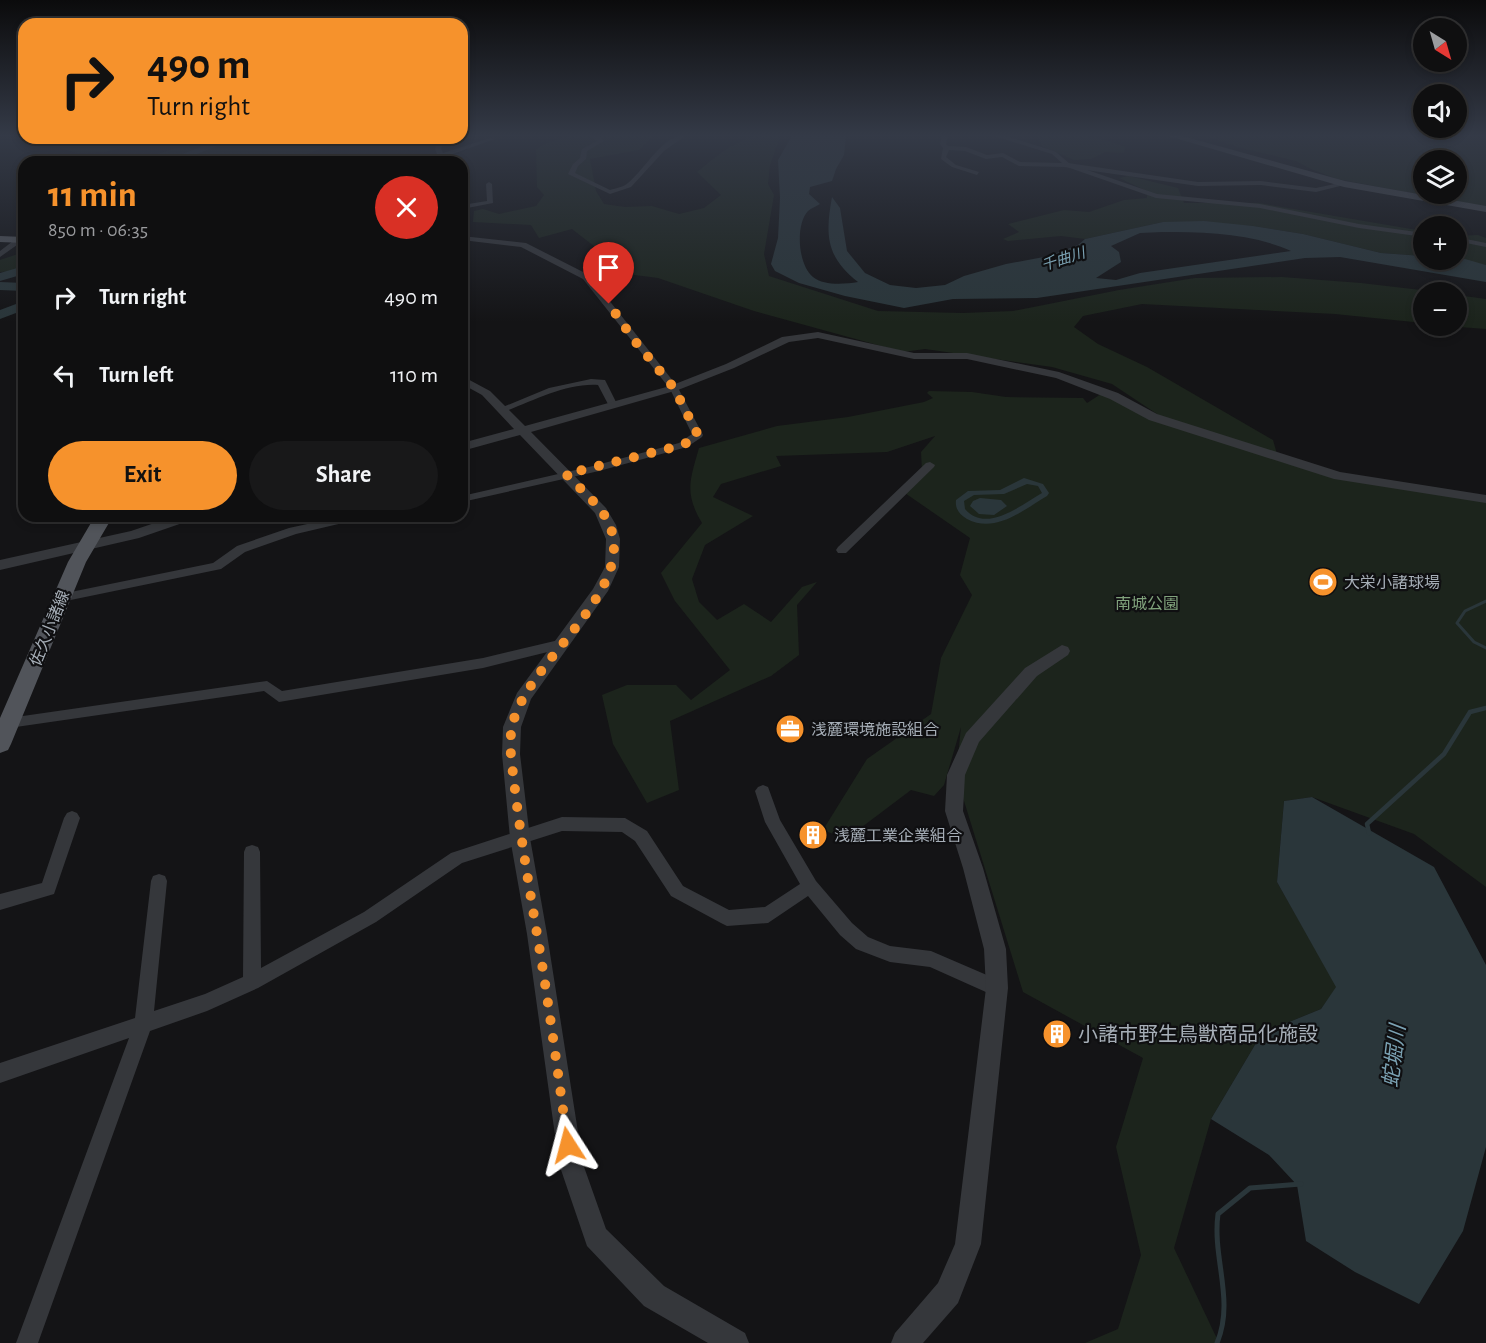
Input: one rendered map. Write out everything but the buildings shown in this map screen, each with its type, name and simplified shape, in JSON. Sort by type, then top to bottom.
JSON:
[{"type":"main road","points":[[1416,197],[1486,209]]},
{"type":"main road","points":[[0,239],[18,240]]},
{"type":"main road","name":"佐久小諸線","points":[[0,744],[61,598],[100,522]]},
{"type":"street","points":[[468,206],[491,202],[490,197]]},
{"type":"street","points":[[1163,197],[1260,206],[1359,226],[1413,233]]},
{"type":"street","points":[[468,238],[523,245],[586,277],[674,388],[698,435],[683,445],[521,487],[468,498]]},
{"type":"street","points":[[1467,241],[1486,245]]},
{"type":"street","points":[[0,255],[18,243]]},
{"type":"street","points":[[468,445],[674,388],[730,366],[786,339],[800,336],[832,337],[914,356],[967,356],[1059,375],[1114,396],[1153,417],[1339,476],[1486,499]]},
{"type":"street","points":[[503,409],[560,389],[595,381],[602,382],[612,404]]},
{"type":"street","points":[[468,382],[479,388],[503,409],[601,511],[609,525],[614,551],[612,567],[600,591],[523,697],[512,727],[511,754],[520,838],[537,934],[571,1164],[596,1237],[654,1296],[735,1343]]},
{"type":"street","points":[[842,549],[930,465]]},
{"type":"street","points":[[0,565],[134,535],[172,522]]},
{"type":"street","points":[[61,598],[217,566],[241,549],[294,531],[334,522]]},
{"type":"street","points":[[9,723],[267,686],[279,697],[483,663],[563,644]]},
{"type":"street","points":[[905,1343],[948,1293],[968,1244],[997,988],[995,949],[973,868],[954,811],[956,775],[972,738],[1030,672],[1062,651]]},
{"type":"street","points":[[763,790],[773,822],[810,886],[846,929],[862,943],[890,954],[931,959],[997,988]]},
{"type":"street","points":[[0,902],[48,889],[72,818]]},
{"type":"street","points":[[0,1073],[207,1002],[252,982],[370,917],[457,858],[562,824],[625,825],[641,836],[677,891],[727,918],[768,915],[810,886]]},
{"type":"street","points":[[252,852],[252,982]]},
{"type":"street","points":[[27,1343],[143,1024],[159,881]]},
{"type":"green space","name":"南城公園","points":[[543,197],[599,197],[604,204],[625,207],[652,206],[679,214],[704,208],[719,197],[774,197],[764,254],[769,276],[878,311],[963,313],[1013,311],[1195,278],[1282,277],[1413,289],[1413,322],[1335,314],[1142,304],[1083,316],[1074,327],[1098,344],[1147,367],[1273,440],[1279,461],[1486,502],[1486,887],[1414,834],[1312,797],[1284,801],[1277,882],[1337,987],[1321,1009],[1262,1033],[1211,1119],[1174,1248],[1219,1343],[1085,1343],[1118,1329],[1141,1255],[1116,1147],[1143,1058],[1023,992],[956,775],[961,727],[944,785],[934,796],[911,790],[846,839],[823,830],[867,759],[931,714],[941,658],[972,595],[960,575],[970,538],[902,491],[922,472],[921,452],[935,436],[887,452],[776,456],[781,466],[721,484],[713,497],[753,516],[705,545],[692,579],[699,602],[717,620],[744,604],[771,622],[802,587],[817,582],[797,605],[799,655],[771,676],[670,721],[679,790],[647,803],[613,744],[602,695],[627,685],[676,685],[691,700],[730,670],[675,601],[661,573],[702,523],[693,503],[690,486],[699,448],[777,426],[848,417],[924,402],[933,398],[927,393],[929,391],[972,392],[1006,397],[1083,398],[1087,403],[1101,394],[1160,416],[1112,384],[1052,367],[925,349],[903,352],[754,311],[658,278],[619,273],[599,250],[572,229],[539,238],[531,225],[473,222],[474,211],[483,209],[499,214],[536,206]]},
{"type":"green space","points":[[1147,197],[1181,197],[1184,203],[1259,203],[1413,229],[1413,255],[1381,253],[1303,234],[1253,226],[1163,222],[1085,239],[1061,236],[1008,241],[1003,239],[1019,232],[1008,224],[1064,210],[1089,212],[1124,200]]},
{"type":"green space","points":[[1467,197],[1486,197],[1486,207],[1467,203]]},
{"type":"green space","points":[[1478,235],[1486,238],[1486,265],[1467,261],[1467,236]]},
{"type":"green space","points":[[18,254],[18,271],[0,272],[0,260]]},
{"type":"green space","points":[[1467,296],[1486,299],[1486,329],[1467,328]]},
{"type":"water","name":"千曲川","points":[[780,197],[812,197],[820,204],[808,211],[801,226],[800,245],[804,264],[818,280],[841,284],[858,282],[839,264],[830,244],[829,223],[832,197],[840,208],[847,251],[865,273],[890,285],[916,288],[945,285],[964,276],[1006,264],[1049,256],[1078,245],[1085,239],[1163,222],[1204,221],[1303,234],[1381,253],[1413,255],[1413,270],[1340,257],[1305,258],[1037,298],[953,299],[904,308],[845,296],[799,283],[775,271],[771,264],[778,238]],"holes":[[[1140,233],[1211,233],[1244,237],[1291,251],[1140,273],[1116,280],[1096,278],[1121,262],[1119,252],[1111,246]]]},
{"type":"water","name":"千曲川","points":[[1467,260],[1486,265],[1486,282],[1416,270],[1467,270]]},
{"type":"water","points":[[1024,478],[1043,484],[1049,493],[1019,513],[988,524],[967,519],[957,509],[956,500],[968,491],[1000,490]],"holes":[[[1027,484],[1038,486],[1042,493],[1003,515],[983,519],[973,516],[965,509],[964,501],[974,495],[1004,494]]]},
{"type":"water","points":[[980,498],[1001,500],[1007,506],[994,515],[979,514],[970,506],[973,501]]},
{"type":"water","points":[[1312,797],[1434,867],[1486,965],[1486,1147],[1463,1231],[1419,1304],[1355,1272],[1306,1241],[1297,1185],[1269,1155],[1211,1119],[1262,1033],[1321,1009],[1336,987],[1277,882],[1284,801]]},
{"type":"waterway","points":[[0,277],[18,272]]},
{"type":"waterway","points":[[0,286],[18,287]]},
{"type":"waterway","points":[[0,315],[18,308]]},
{"type":"waterway","name":"蛇堀川","points":[[1486,601],[1465,611],[1457,623],[1474,642],[1486,648]]},
{"type":"waterway","name":"蛇堀川","points":[[1369,833],[1367,824],[1444,754],[1470,712],[1486,708]]},
{"type":"waterway","name":"蛇堀川","points":[[1217,1343],[1224,1311],[1218,1247],[1218,1214],[1250,1188],[1301,1184]]},
{"type":"place","name":"大栄小諸球場","points":[[1323,582]]},
{"type":"place","name":"浅麓環境施設組合","points":[[790,729]]},
{"type":"place","name":"浅麓工業企業組合","points":[[813,835]]},
{"type":"place","name":"小諸市野生鳥獣商品化施設","points":[[1057,1034]]},
{"type":"route","points":[[568,1145],[537,934],[520,838],[511,754],[512,727],[523,697],[600,591],[612,567],[614,551],[609,525],[601,511],[566,474],[595,469],[683,445],[698,435],[674,388],[634,340],[609,304]]}]
